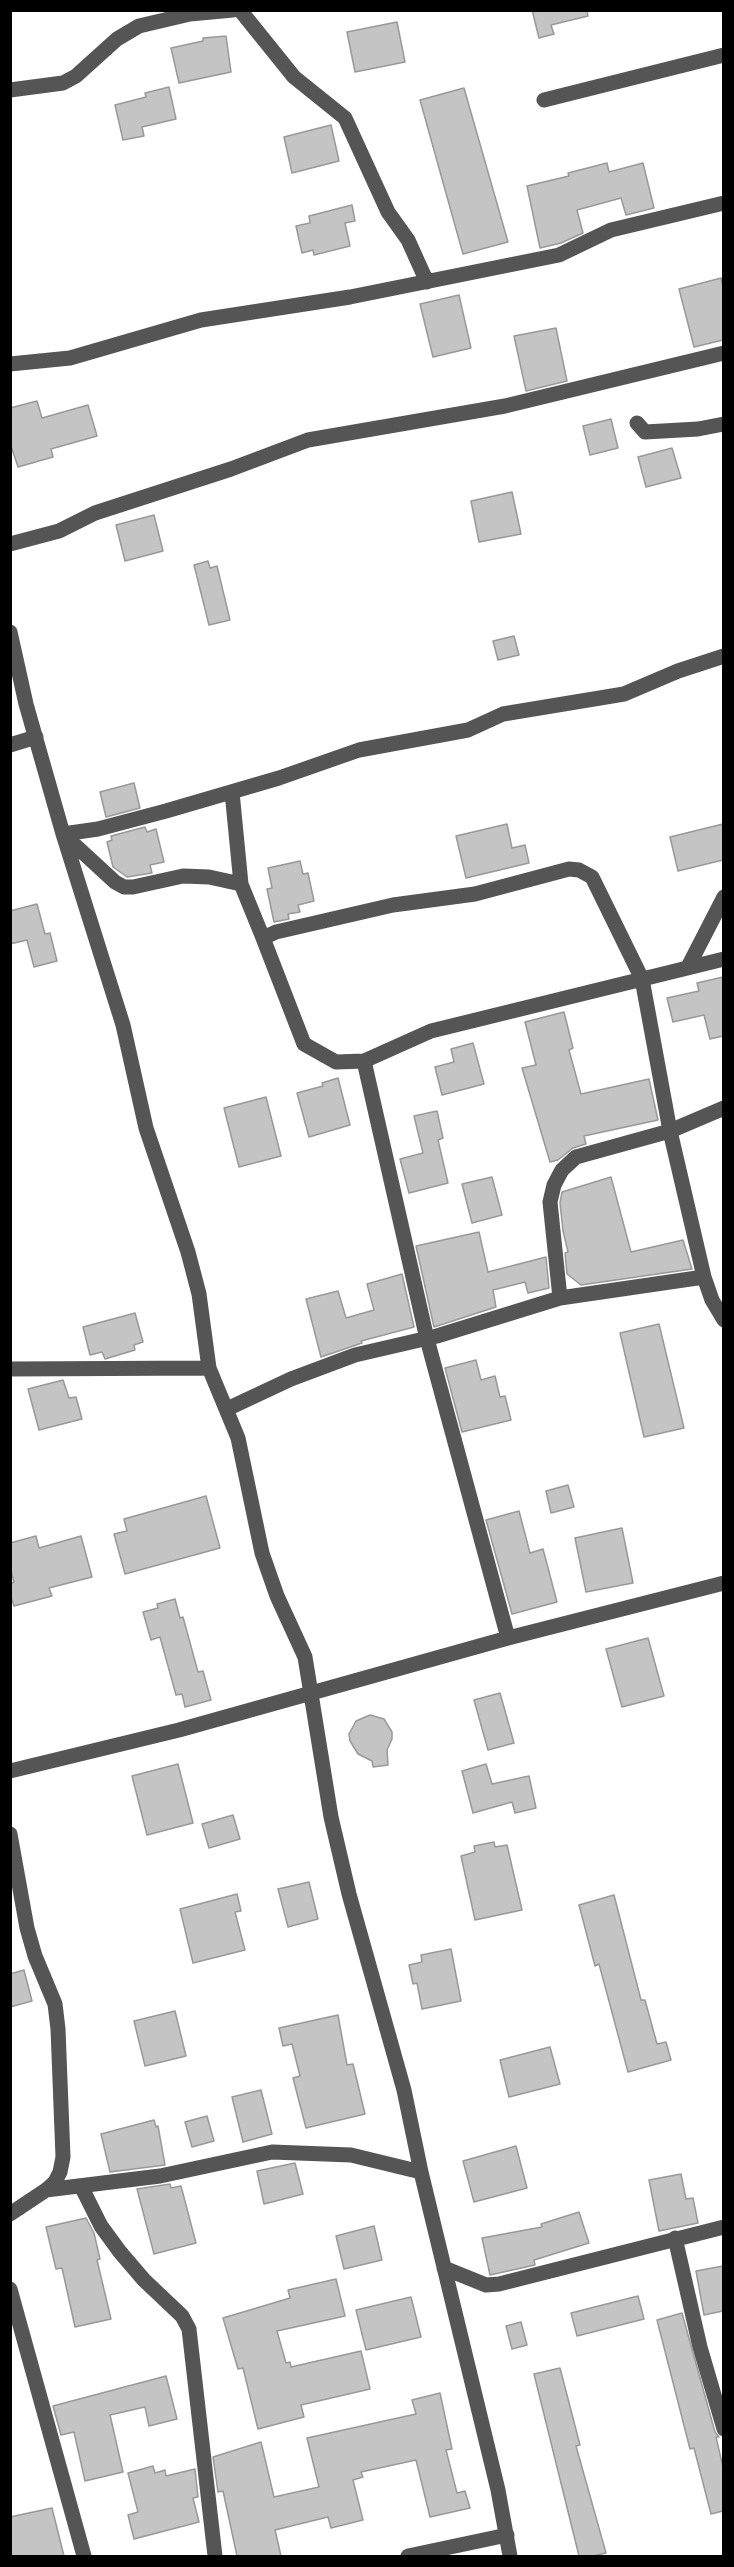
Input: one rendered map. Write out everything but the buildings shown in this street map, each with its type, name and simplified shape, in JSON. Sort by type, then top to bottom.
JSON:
[{"type":"street","points":[[10,90],[63,84],[76,76],[117,39],[140,26],[190,14],[233,10]]},
{"type":"street","points":[[240,10],[294,77],[345,118],[388,212],[408,240],[427,282]]},
{"type":"street","points":[[544,100],[723,55]]},
{"type":"street","points":[[10,364],[70,358],[201,320],[350,297],[559,255],[611,230],[723,202]]},
{"type":"street","points":[[10,544],[59,531],[95,513],[231,469],[308,440],[505,406],[723,352]]},
{"type":"street","points":[[637,423],[641,429],[650,432],[698,429],[723,424]]},
{"type":"street","points":[[10,632],[26,704],[63,834],[123,1025],[149,1138],[188,1252],[199,1294],[209,1368],[238,1437],[262,1553],[277,1596],[305,1657],[331,1817],[349,1894],[404,2090],[421,2172],[498,2490],[510,2556]]},
{"type":"street","points":[[63,834],[98,829],[232,792],[359,750],[468,730],[503,714],[624,694],[688,667],[723,656]]},
{"type":"street","points":[[10,745],[36,737]]},
{"type":"street","points":[[232,792],[241,884],[304,1044],[336,1062],[364,1061],[430,1031],[723,959]]},
{"type":"street","points":[[63,834],[115,882],[124,887],[183,876],[241,884]]},
{"type":"street","points":[[263,938],[276,932],[393,905],[475,894],[575,869],[592,877],[642,979],[670,1131],[704,1277],[712,1300],[723,1320]]},
{"type":"street","points":[[688,967],[723,897]]},
{"type":"street","points":[[364,1061],[426,1339],[508,1638]]},
{"type":"street","points":[[560,1298],[550,1202],[554,1185],[562,1170],[576,1157],[670,1131],[723,1107]]},
{"type":"street","points":[[227,1409],[291,1378],[355,1355],[426,1339],[560,1298],[704,1277]]},
{"type":"street","points":[[10,1369],[209,1368]]},
{"type":"street","points":[[10,1772],[179,1730],[508,1638],[723,1583]]},
{"type":"street","points":[[10,1834],[27,1928],[35,1956],[55,2004],[63,2157],[60,2172],[46,2190],[10,2214]]},
{"type":"street","points":[[46,2190],[160,2176],[272,2152],[351,2155],[421,2172]]},
{"type":"street","points":[[81,2186],[100,2226],[144,2280],[182,2316],[189,2329],[214,2556]]},
{"type":"street","points":[[444,2268],[486,2285],[499,2284],[723,2227]]},
{"type":"street","points":[[675,2238],[700,2347],[723,2430]]},
{"type":"street","points":[[10,2289],[84,2556]]},
{"type":"street","points":[[408,2556],[507,2535]]}]
